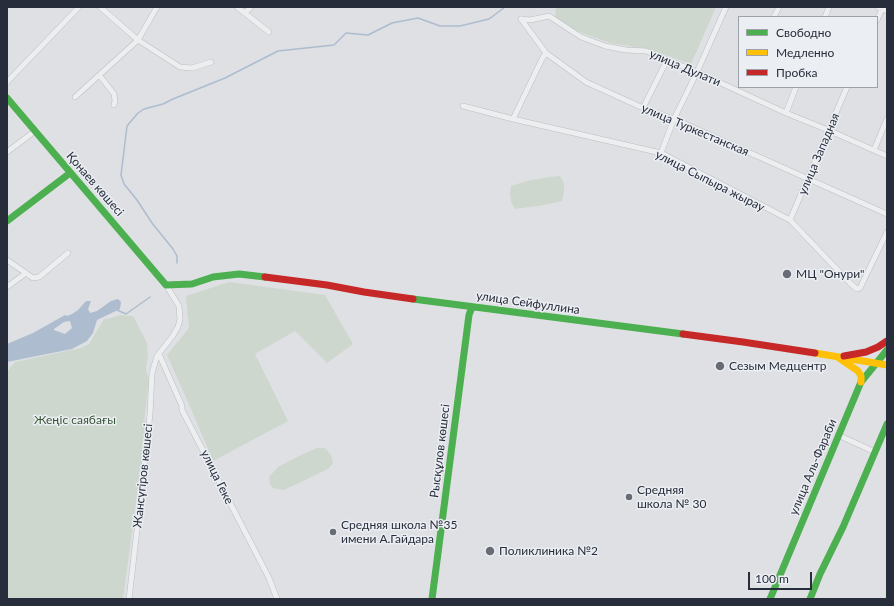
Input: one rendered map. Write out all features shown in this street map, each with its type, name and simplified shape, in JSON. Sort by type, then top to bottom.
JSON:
[{"type":"street","points":[[7,82],[79,7]]},
{"type":"street","points":[[100,7],[138,40],[180,67],[192,68],[211,62]]},
{"type":"street","points":[[76,97],[138,40],[157,7]]},
{"type":"street","points":[[237,7],[268,32]]},
{"type":"street","points":[[245,14],[251,7]]},
{"type":"street","points":[[661,153],[674,119],[726,7]]},
{"type":"street","points":[[774,16],[779,7]]},
{"type":"street","points":[[878,18],[882,8]]},
{"type":"street","name":"улица Дулати","points":[[521,19],[530,20],[549,16],[582,37],[612,47],[646,52],[697,72],[786,113],[887,156]]},
{"type":"street","name":"улица Туркестанская","points":[[521,19],[546,53],[586,82],[643,108],[674,119],[887,214]]},
{"type":"street","points":[[513,119],[546,53]]},
{"type":"street","points":[[643,108],[667,60]]},
{"type":"street","points":[[100,76],[114,94],[114,105]]},
{"type":"street","points":[[786,113],[796,88]]},
{"type":"street","name":"улица Западная","points":[[790,220],[847,88]]},
{"type":"street","name":"Қонаев көшесі","points":[[8,102],[35,131],[166,285]]},
{"type":"street","name":"улица Сыпыра жырау","points":[[463,106],[661,153],[790,220],[857,289],[860,288],[887,232]]},
{"type":"street","points":[[874,150],[887,119]]},
{"type":"street","points":[[7,152],[35,131]]},
{"type":"street","points":[[7,220],[70,173]]},
{"type":"street","points":[[7,260],[33,278],[39,276],[68,253]]},
{"type":"street","points":[[7,287],[26,273]]},
{"type":"street","name":"улица Сейфуллина","points":[[166,285],[192,284],[213,277],[240,274],[313,283],[364,292],[472,307],[743,342],[887,365]]},
{"type":"street","name":"Жансүгіров көшесі","points":[[129,599],[144,473],[150,414],[152,373],[159,354],[178,327],[180,319],[179,306],[166,285]]},
{"type":"street","name":"Рысқұлов көшесі","points":[[432,599],[469,315],[472,307]]},
{"type":"street","points":[[837,357],[866,352],[887,341]]},
{"type":"street","name":"улица Аль-Фараби","points":[[770,599],[861,382],[887,350]]},
{"type":"street","name":"улица Геке","points":[[159,354],[182,406],[182,410],[269,578],[277,599]]},
{"type":"street","points":[[837,357],[858,371],[861,376],[861,382]]},
{"type":"street","points":[[810,599],[820,574],[843,527],[887,424]]},
{"type":"street","points":[[838,435],[875,452]]},
{"type":"green space","points":[[556,7],[716,7],[691,64],[648,49],[610,43],[577,31],[555,19]]},
{"type":"green space","points":[[560,176],[564,183],[562,201],[515,209],[511,202],[511,186],[527,181]]},
{"type":"green space","points":[[229,282],[325,295],[353,344],[327,363],[295,331],[255,354],[288,421],[213,461],[167,355],[189,328],[186,296]]},
{"type":"green space","name":"Жеңіс саябағы","points":[[121,315],[133,316],[147,343],[148,360],[144,362],[147,361],[146,370],[149,379],[144,422],[147,420],[123,599],[7,599],[7,371],[15,362],[81,348],[89,344],[104,319]]},
{"type":"green space","points":[[317,448],[325,448],[331,455],[333,463],[328,469],[284,490],[273,488],[270,484],[269,477],[278,467]]},
{"type":"water","points":[[118,299],[121,302],[120,309],[97,320],[93,333],[87,341],[72,349],[7,362],[7,344],[33,333],[65,315],[67,316],[72,314],[86,301],[91,301],[88,309],[90,313],[97,311],[111,301]],"holes":[[[70,321],[72,328],[65,334],[54,330],[64,322]]]},
{"type":"waterway","points":[[177,263],[177,256],[173,249],[124,184],[121,175],[127,126],[138,113],[144,109],[163,104],[225,78],[278,51],[334,45],[346,33],[368,35],[392,23],[418,18],[440,26],[460,26],[489,19],[505,7]]},
{"type":"waterway","points":[[117,310],[126,314],[150,297]]},
{"type":"traffic: fast","points":[[7,98],[166,285],[192,284],[213,277],[239,274],[265,277]]},
{"type":"traffic: fast","points":[[7,221],[70,173]]},
{"type":"traffic: fast","points":[[413,299],[683,334]]},
{"type":"traffic: fast","points":[[432,599],[469,315],[472,307]]},
{"type":"traffic: fast","points":[[770,599],[861,382],[887,350]]},
{"type":"traffic: fast","points":[[810,599],[820,574],[843,527],[887,424]]},
{"type":"traffic: slow","points":[[815,353],[887,365]]},
{"type":"traffic: slow","points":[[839,358],[858,371],[861,376],[861,382]]},
{"type":"traffic: jam","points":[[265,277],[327,285],[413,299]]},
{"type":"traffic: jam","points":[[683,334],[815,353]]},
{"type":"traffic: jam","points":[[844,356],[866,352],[887,341]]},
{"type":"place","name":"МЦ \"Онури\"","points":[[787,274]]},
{"type":"place","name":"Сезым Медцентр","points":[[720,366]]},
{"type":"place","name":"Средняя школа № 30","points":[[629,497]]},
{"type":"place","name":"Средняя школа №35 имени А.Гайдара","points":[[333,532]]},
{"type":"place","name":"Поликлиника №2","points":[[490,551]]}]
